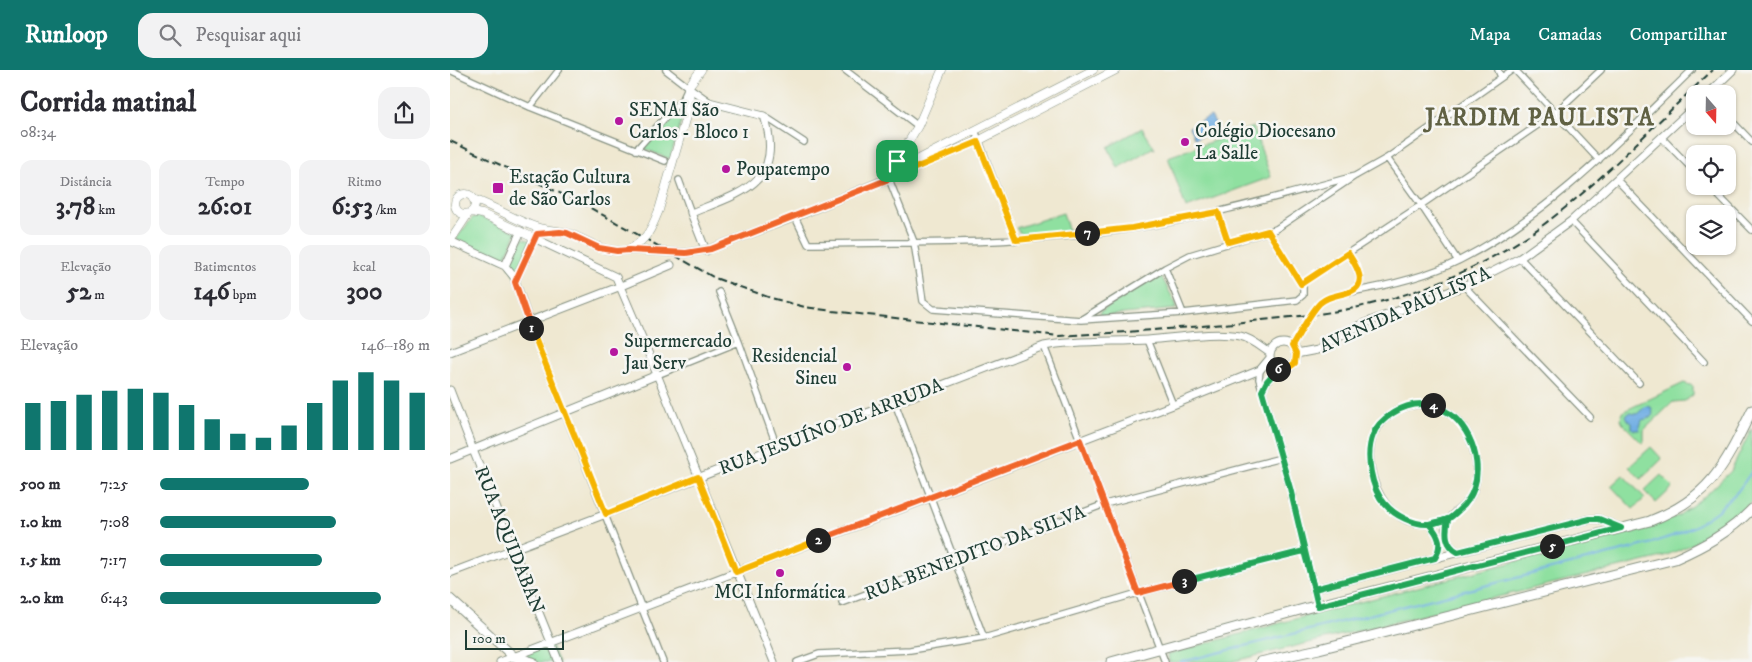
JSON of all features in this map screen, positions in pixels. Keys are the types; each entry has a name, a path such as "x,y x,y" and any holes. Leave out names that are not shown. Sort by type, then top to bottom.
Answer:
{"main road":[{"path":"450,193 459,197 468,195 473,199 539,228 563,232 599,248 617,251 629,250 642,241 650,232 687,113 690,100 688,87 701,70"},
{"path":"902,167 904,150 918,126 942,70"},
{"path":"889,179 902,167 1093,70"},
{"path":"902,167 978,142 1116,70"},
{"path":"459,197 456,203 457,209 462,213 482,214 534,238 540,232 563,232"},
{"path":"450,241 475,205 473,199"},
{"path":"1111,662 1161,651 1318,606 1650,521 1668,514 1681,507 1704,488 1717,474 1731,454 1752,410"},
{"path":"1260,662 1319,649 1675,559 1724,534 1740,522 1752,509"},
{"path":"450,600 514,657 533,662"}],"street":[{"path":"450,70 530,107 665,161"},
{"path":"530,107 558,70"},
{"path":"666,70 709,102 764,116 804,142"},
{"path":"844,70 918,126"},
{"path":"1498,70 1501,77"},
{"path":"1081,320 1164,268 1190,255 1276,229 1386,158 1513,70 1599,160"},
{"path":"1301,284 1554,114 1602,70"},
{"name":"AVENIDA PAULISTA","path":"1292,346 1318,305 1326,298 1391,285 1458,261 1534,214 1599,160 1692,70"},
{"path":"1717,85 1733,70"},
{"path":"636,150 683,98 688,87"},
{"name":"AVENIDA PAULISTA","path":"1296,354 1317,350 1360,325 1464,286 1520,258 1571,221 1686,115"},
{"path":"691,212 742,192 756,181 765,169 770,156 771,140 764,116"},
{"path":"1736,125 1752,142"},
{"path":"975,130 1016,240"},
{"path":"1662,138 1686,163"},
{"path":"1386,158 1421,205 1458,261"},
{"path":"629,250 686,253 709,250 889,179 902,167"},
{"path":"796,216 808,244 1016,240 1132,228 1218,212 1356,176"},
{"path":"889,179 914,242 923,301 933,309 1081,320 1183,313 1293,302 1304,294 1304,291 1268,231"},
{"path":"679,180 691,212 709,250"},
{"path":"1617,180 1752,321"},
{"path":"1718,195 1752,230"},
{"path":"1218,212 1228,242"},
{"path":"1571,221 1704,362"},
{"path":"505,266 522,231"},
{"path":"515,282 534,238 616,277 774,662"},
{"path":"450,241 505,266 514,277 529,322 663,662"},
{"path":"1348,253 1359,271 1360,278 1357,286 1350,292"},
{"path":"1520,258 1639,383"},
{"path":"450,352 671,265"},
{"path":"1164,268 1183,313"},
{"path":"1464,286 1590,417"},
{"path":"719,292 777,447"},
{"path":"1165,662 1044,346 1059,343 1146,340 1222,334 1242,336 1252,341 1270,356"},
{"path":"1146,340 1173,405"},
{"path":"450,459 739,342"},
{"path":"1279,343 1288,343 1296,354 1295,363 1287,369 1278,368 1271,362 1271,349 1279,343"},
{"name":"RUA JESUÍNO DE ARRUDA","path":"450,573 835,424 1044,346"},
{"path":"1270,356 1260,370 1259,379 1295,505 1318,606"},
{"path":"1262,391 1267,381 1278,368"},
{"path":"500,662 1260,370"},
{"name":"RUA AQUIDABAN","path":"450,390 549,642 559,662"},
{"path":"895,403 984,638"},
{"path":"1410,405 1432,405 1443,409 1460,423 1470,440 1477,468 1476,485 1467,503 1448,519 1429,524 1408,520 1398,515 1385,504 1378,493 1370,464 1369,451 1373,435 1388,416 1399,409 1410,405"},
{"name":"RUA BENEDITO DA SILVA","path":"842,603 1105,504 1281,458"},
{"path":"1448,519 1445,531 1446,538 1452,549 1458,552"},
{"path":"1314,589 1590,519 1599,519 1621,528"},
{"path":"1429,524 1440,540 1435,558"},
{"path":"797,662 819,654 910,650 984,638 1138,593 1304,551"}],"green space":[{"path":"679,108 682,109 683,115 670,159 647,150 645,144"},
{"path":"1253,127 1271,177 1186,208 1168,157"},
{"path":"1142,128 1155,149 1152,148 1118,168 1108,147"},
{"path":"1063,213 1069,232 1024,236 1016,228"},
{"path":"478,216 517,232 503,261 456,239 472,218"},
{"path":"523,238 531,241 515,277 509,266"},
{"path":"1160,274 1176,304 1176,309 1103,316 1100,314 1101,311"},
{"path":"1684,383 1693,386 1693,395 1685,401 1673,402 1644,430 1644,441 1642,443 1622,423 1620,419 1624,411"},
{"path":"1752,428 1752,501 1731,520 1708,536 1671,553 1658,558 1230,662 1169,662 1168,654 1629,532 1678,516 1706,495 1731,471"},
{"path":"1651,447 1662,459 1641,479 1629,467"},
{"path":"1623,475 1645,498 1633,509 1611,486"},
{"path":"1661,475 1673,487 1656,503 1644,491"},
{"path":"549,642 559,662 533,662 514,657"}],"water":[{"path":"1211,116 1217,127 1195,139 1189,127"},
{"path":"1646,406 1651,407 1653,414 1650,418 1642,420 1639,430 1634,430 1632,423 1626,418 1627,415 1629,413 1637,414"}],"waterway":[{"path":"1181,662 1649,544 1695,526 1717,511 1738,491 1752,471"}],"railway":[{"path":"450,141 587,206 715,278 771,298 805,307 832,311 1059,336 1201,326 1323,313 1355,308 1393,298 1437,283 1500,253 1539,228 1606,172 1713,70"}],"place":[{"name":"SENAI São Carlos - Bloco 1","path":"619,121"},
{"name":"Colégio Diocesano La Salle","path":"1185,142"},
{"name":"Poupatempo","path":"726,169"},
{"name":"Estação Cultura de São Carlos","path":"498,188"},
{"name":"Supermercado Jau Serv","path":"614,352"},
{"name":"Residencial Sineu","path":"847,367"},
{"name":"MCI Informática","path":"780,573"}],"district":[{"name":"JARDIM PAULISTA","path":"1540,118"}],"route":[{"path":"897,161 889,179 711,249 686,253 617,251 599,248 567,233 540,232 536,235 515,282 531,329 606,514 698,477 736,572 1080,440 1138,593 1304,551 1314,589 1435,558 1440,546 1440,540 1429,524 1448,519 1467,503 1473,494 1476,485 1476,462 1466,431 1452,415 1443,409 1421,404 1399,409 1379,425 1373,435 1369,451 1370,464 1378,493 1385,504 1398,515 1408,520 1429,524 1439,522 1448,519 1445,531 1446,538 1452,549 1458,552 1590,519 1599,519 1621,528 1318,606 1304,551 1295,505 1262,391 1267,381 1278,368 1287,369 1295,363 1296,354 1292,346 1318,305 1326,298 1350,292 1357,286 1360,278 1359,271 1348,253 1301,284 1268,231 1228,242 1218,212 1200,217 1132,228 1016,240 978,142 903,173 898,172 897,161"}]}
